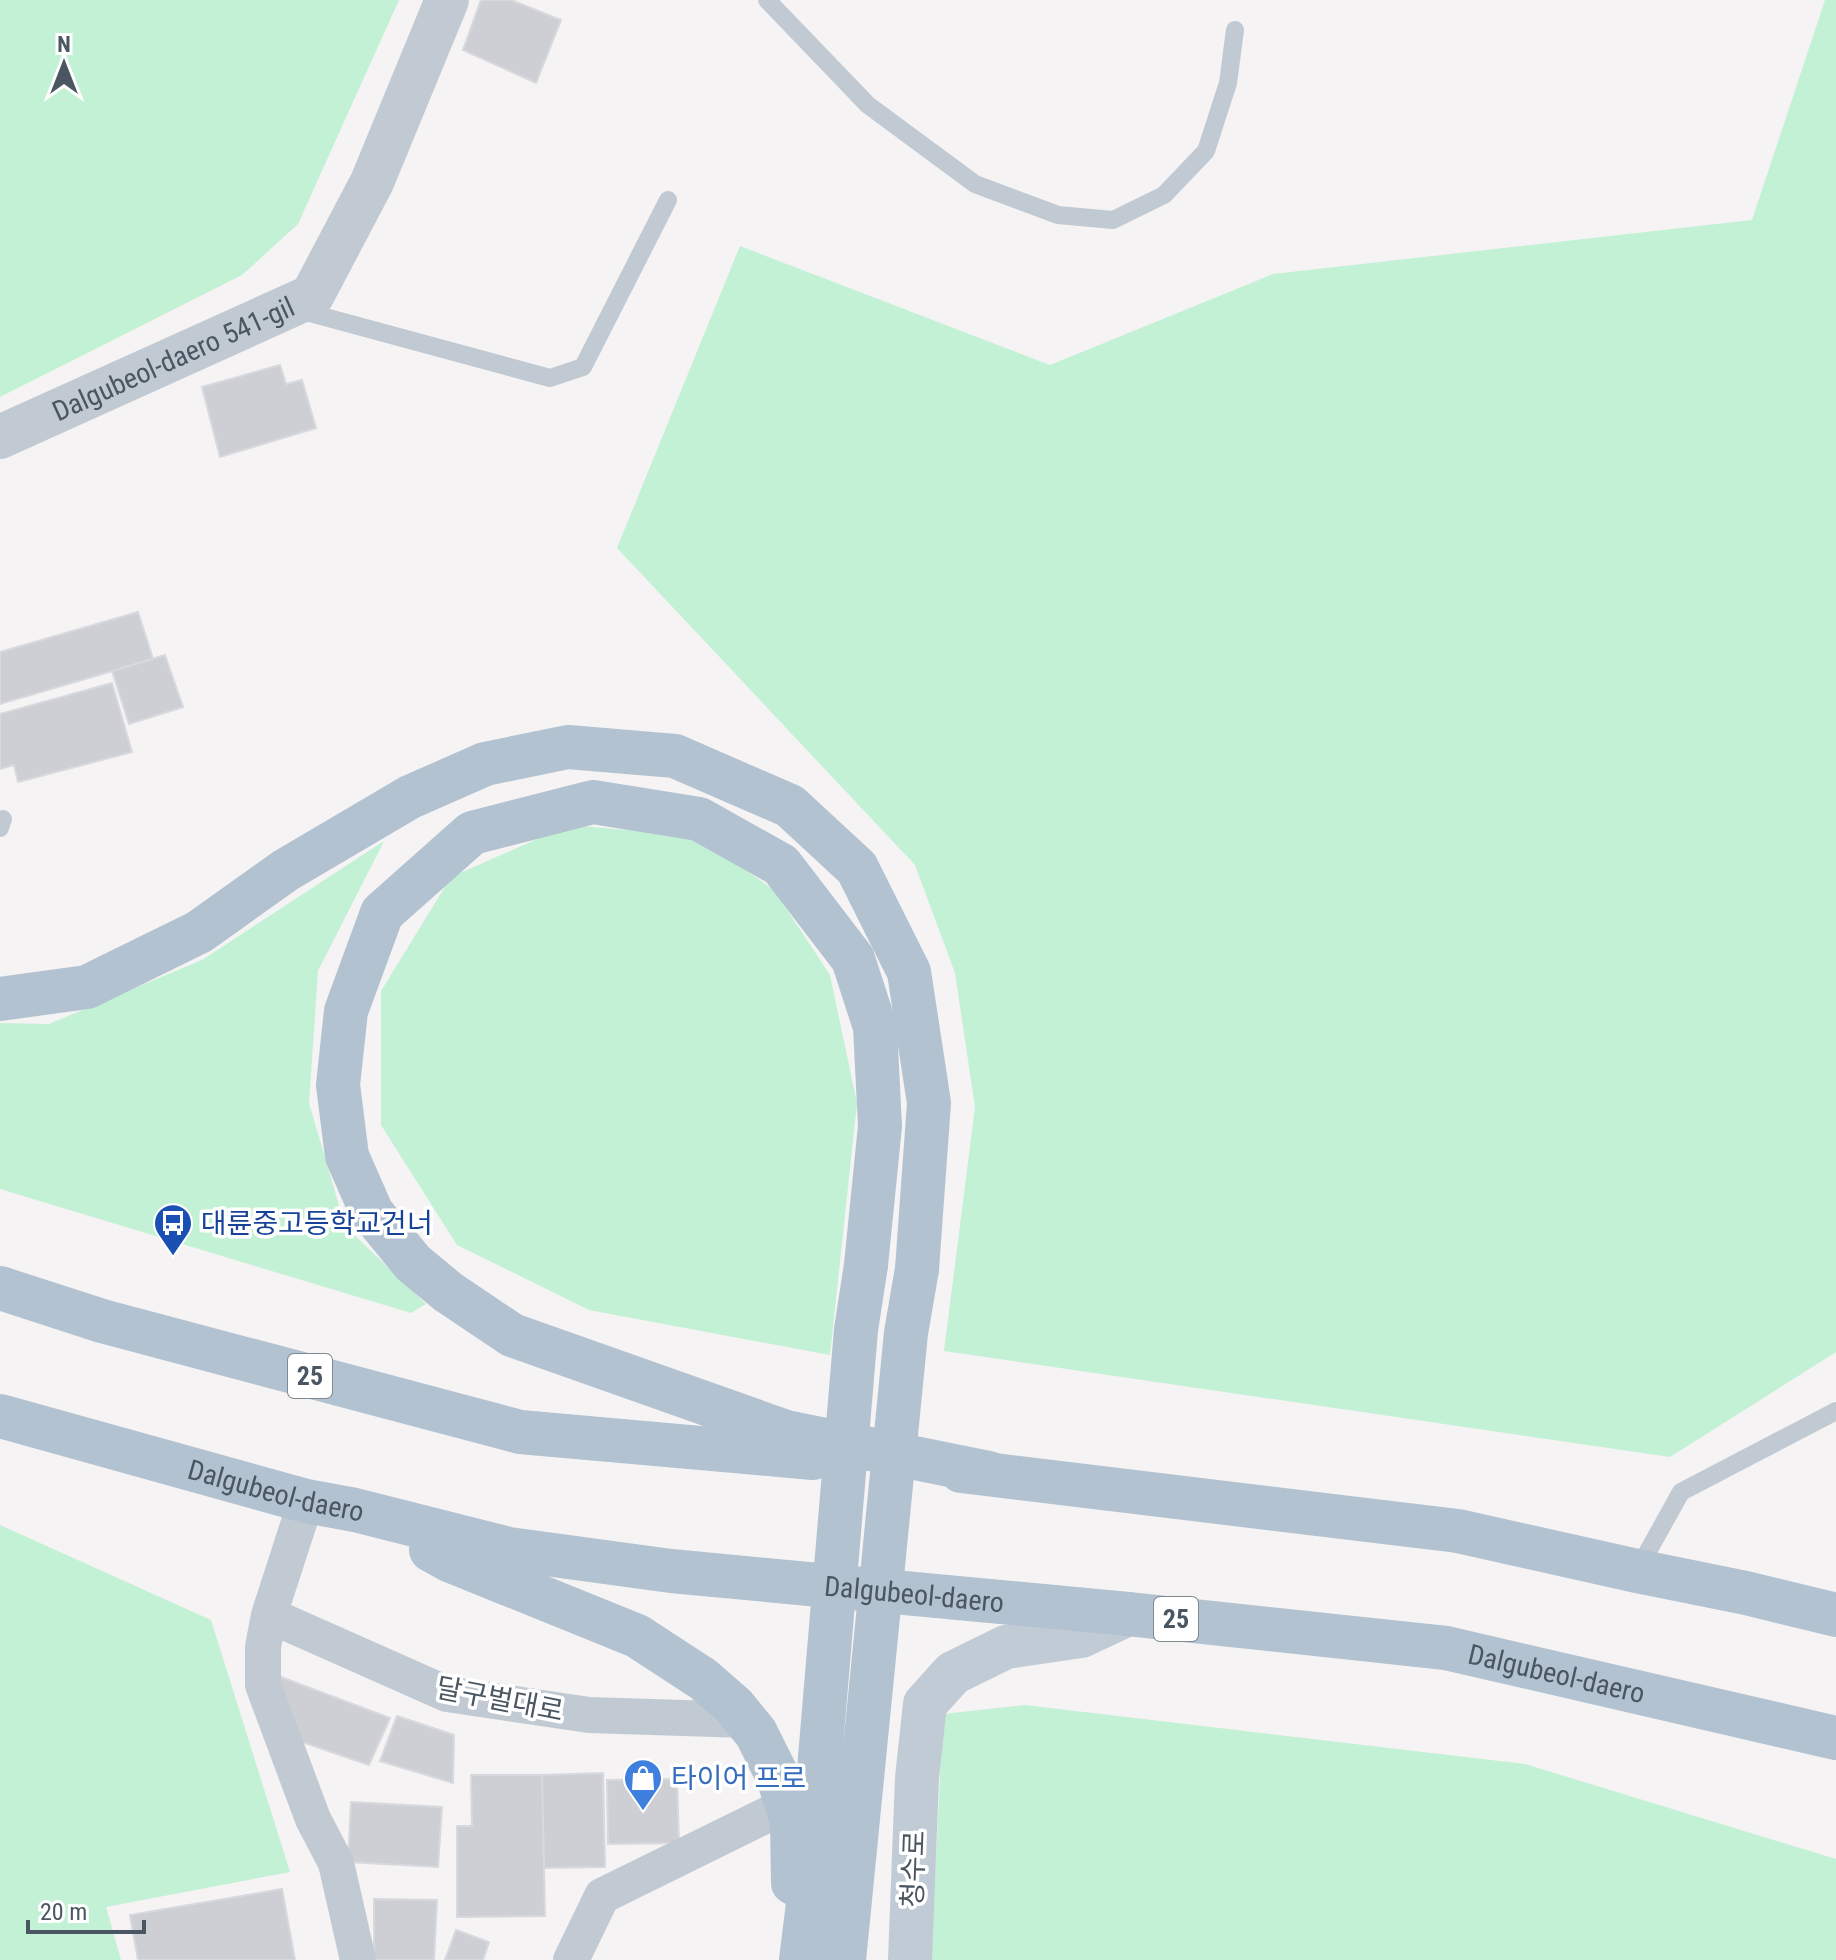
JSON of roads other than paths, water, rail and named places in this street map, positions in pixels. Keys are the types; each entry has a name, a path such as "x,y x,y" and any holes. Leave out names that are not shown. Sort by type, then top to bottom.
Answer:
{"main road":[{"path":"0,999 87,987 199,932 286,870 410,797 485,764 568,747 675,756 790,806 857,868 909,972 929,1103 917,1269 906,1333 844,1960"},
{"path":"801,1960 807,1912 856,1330 880,1126 875,1027 853,959 781,865 699,819 593,802 472,833 382,913 346,1011 338,1085 347,1156 372,1213 413,1263 448,1292 512,1335 786,1432 989,1473"},
{"name":"25","path":"0,1288 102,1321 520,1432 989,1473 1458,1531 1836,1615"},
{"name":"Dalgubeol-daero","path":"0,1416 306,1501 355,1510 509,1549 671,1571 1446,1648 1836,1738"},
{"path":"355,1510 449,1560 637,1636 703,1679 734,1706 756,1733 778,1777 792,1822 794,1909 788,1960"},
{"name":"청수로","path":"910,1960 917,1778 925,1704 953,1673 1006,1647 1081,1636 1128,1614"}],"street":[{"name":"Dalgubeol-daero 541-gil","path":"0,437 312,296 372,182 447,0"},
{"path":"306,1501 269,1615 263,1647 263,1685 313,1819 336,1863 358,1960"},
{"name":"달구벌대로","path":"269,1615 447,1694 589,1715 746,1720"},
{"path":"571,1960 602,1896 787,1805"}],"lane":[{"path":"767,0 868,105 975,184 1058,215 1113,220 1164,195 1206,151 1228,83 1235,30"},
{"path":"288,307 550,378 583,367 668,200"},
{"path":"1637,1571 1681,1492 1836,1411"}],"place":[{"name":"대륜중고등학교건너","path":"173,1257"},
{"name":"타이어 프로","path":"643,1812"}]}
